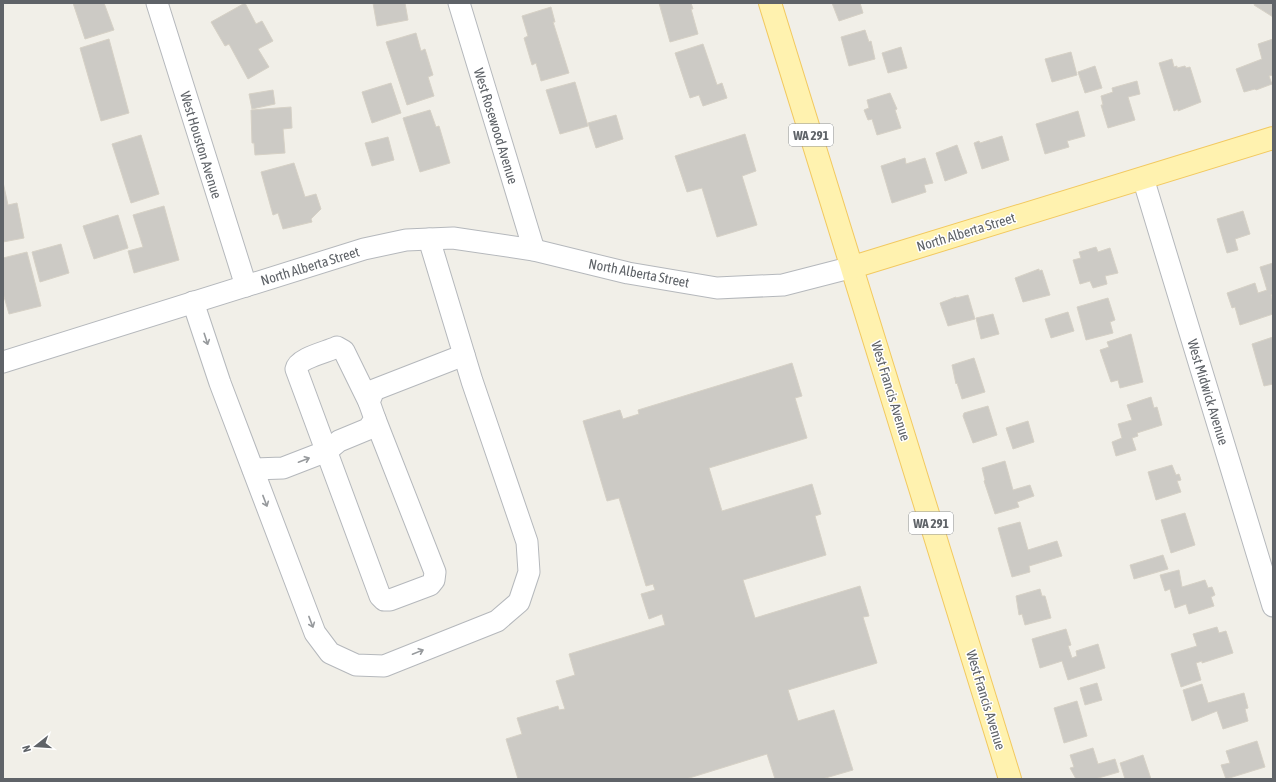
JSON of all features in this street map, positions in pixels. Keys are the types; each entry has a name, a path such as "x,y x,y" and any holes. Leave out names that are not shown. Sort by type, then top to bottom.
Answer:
{"main road":[{"name":"West Francis Avenue","path":"770,3 1010,779"},
{"name":"North Alberta Street","path":"852,266 1273,138"}],"street":[{"name":"West Houston Avenue","path":"157,3 246,286"},
{"name":"West Rosewood Avenue","path":"458,3 534,250"},
{"name":"West Midwick Avenue","path":"1143,178 1273,606"},
{"name":"North Alberta Street","path":"3,362 364,249 406,240 453,238 534,250 628,273 717,288 782,285 852,266"},
{"path":"193,302 220,383 315,634 330,653 356,665 384,666 497,621 519,602 529,572 527,542 464,355 429,239"},
{"path":"337,347 344,351 372,410 435,572 434,580 430,585 390,600 384,600 380,596 327,451 296,369 298,364 337,347"},
{"path":"253,469 283,468 327,451 339,440 368,429 374,390 464,355"}],"building":[{"path":"73,3 104,3 114,30 85,39"},
{"path":"245,3 256,24 262,21 273,41 258,49 269,67 248,79 229,44 225,46 211,22"},
{"path":"373,3 405,3 408,20 377,26"},
{"path":"659,3 691,3 693,9 691,9 698,34 670,42"},
{"path":"832,3 860,3 863,13 839,21"},
{"path":"1255,3 1273,3 1273,17 1254,5"},
{"path":"551,7 555,22 553,22 569,73 541,81 536,63 532,65 524,38 528,36 522,16"},
{"path":"865,30 869,42 871,41 875,59 849,66 841,37"},
{"path":"416,33 421,51 425,49 433,75 428,77 434,96 407,105 386,42"},
{"path":"109,39 129,113 101,121 80,48"},
{"path":"1273,39 1273,75 1269,76 1272,84 1256,90 1244,92 1236,69 1262,59 1258,44"},
{"path":"703,44 717,85 722,83 727,98 703,106 699,95 690,98 675,53"},
{"path":"901,47 907,68 888,73 882,53"},
{"path":"1071,52 1077,75 1052,82 1045,59"},
{"path":"1172,59 1174,67 1190,67 1201,102 1178,111 1178,109 1174,111 1159,63"},
{"path":"1095,66 1102,88 1085,93 1078,72"},
{"path":"1137,81 1140,94 1128,97 1135,120 1108,128 1101,105 1103,105 1101,96 1113,92 1112,88"},
{"path":"575,82 588,126 560,134 546,90"},
{"path":"391,83 401,113 372,123 362,92"},
{"path":"273,90 275,104 252,109 249,94"},
{"path":"890,93 897,109 895,110 901,128 877,135 872,119 868,120 864,110 869,108 867,100"},
{"path":"291,107 292,128 283,129 285,153 255,155 254,143 252,143 251,110"},
{"path":"430,110 436,127 439,126 450,163 420,172 403,118"},
{"path":"1078,111 1085,136 1067,141 1069,147 1045,154 1036,124"},
{"path":"616,115 623,139 596,148 588,123"},
{"path":"745,134 756,171 742,176 757,225 717,237 702,188 687,192 675,156"},
{"path":"141,135 159,194 131,203 112,144"},
{"path":"1002,136 1009,160 982,169 974,143 979,141 980,143"},
{"path":"388,137 394,160 372,166 365,143"},
{"path":"957,145 967,173 945,181 936,153"},
{"path":"905,158 906,164 925,158 933,183 924,185 926,192 892,203 881,166"},
{"path":"294,163 305,197 316,194 321,209 311,219 312,222 283,229 278,213 273,215 261,172"},
{"path":"3,182 8,205 17,203 24,238 3,242"},
{"path":"164,206 179,260 134,273 128,251 143,247 133,215"},
{"path":"1243,211 1250,234 1235,239 1238,250 1227,253 1217,219"},
{"path":"118,215 128,248 94,259 83,226"},
{"path":"61,244 69,273 40,282 32,252"},
{"path":"1096,247 1098,252 1110,248 1118,273 1105,276 1107,284 1093,288 1090,281 1080,284 1073,260 1081,258 1079,252"},
{"path":"27,252 41,306 9,314 3,293 3,258"},
{"path":"1273,263 1273,294 1271,295 1273,302 1273,314 1240,325 1235,307 1232,308 1227,293 1255,283 1258,293 1267,290 1260,267"},
{"path":"1039,269 1039,271 1042,270 1050,295 1023,302 1015,278"},
{"path":"968,295 975,319 948,326 940,303 956,297"},
{"path":"1108,298 1115,320 1110,322 1113,333 1086,340 1077,307"},
{"path":"1068,312 1074,331 1051,338 1045,319"},
{"path":"993,314 999,334 981,339 976,318"},
{"path":"1131,334 1143,382 1120,388 1118,380 1111,382 1100,350 1109,347 1107,342"},
{"path":"1273,337 1273,384 1264,386 1252,344"},
{"path":"974,358 985,392 962,399 957,383 956,384 952,365"},
{"path":"792,363 802,396 795,398 807,438 709,468 722,511 812,484 821,514 815,516 826,555 743,580 755,618 860,586 869,616 863,617 877,663 788,690 798,721 834,710 853,770 822,779 775,779 767,754 686,779 518,779 506,739 522,734 517,718 558,706 559,710 565,709 556,681 575,675 569,654 665,625 662,614 649,619 641,594 655,590 653,584 646,586 619,498 607,501 583,421 620,410 623,419 639,414 638,410"},
{"path":"1151,397 1154,408 1157,407 1162,425 1137,433 1138,436 1132,438 1136,450 1116,456 1112,442 1122,438 1118,424 1132,420 1127,405"},
{"path":"988,406 997,435 973,443 963,416 964,413"},
{"path":"1028,421 1034,442 1013,449 1006,428"},
{"path":"1005,461 1013,490 1030,485 1034,496 1017,502 1019,507 995,514 984,481 982,468"},
{"path":"1172,465 1176,475 1179,474 1181,480 1177,481 1181,492 1156,500 1148,472"},
{"path":"1185,513 1195,545 1171,553 1161,520"},
{"path":"1020,522 1028,550 1057,541 1062,556 1029,566 1030,572 1012,577 998,528"},
{"path":"1163,555 1168,569 1134,579 1130,565"},
{"path":"1179,570 1182,587 1205,580 1208,588 1212,587 1215,595 1211,597 1214,606 1189,614 1186,604 1175,608 1170,589 1165,591 1160,575"},
{"path":"1040,589 1042,596 1045,596 1051,618 1025,625 1022,614 1019,615 1016,596"},
{"path":"1217,627 1219,633 1226,631 1233,653 1202,663 1202,661 1196,663 1201,680 1181,687 1171,654 1197,646 1193,634"},
{"path":"1066,629 1071,645 1068,646 1072,658 1077,656 1076,651 1098,644 1105,668 1068,680 1062,661 1040,668 1032,639"},
{"path":"1097,683 1102,700 1085,705 1080,688"},
{"path":"1202,684 1208,703 1244,693 1248,708 1245,709 1248,721 1223,729 1217,711 1192,721 1183,690"},
{"path":"1077,701 1087,736 1064,743 1054,708"},
{"path":"1257,741 1265,767 1226,779 1221,765 1230,763 1226,751"},
{"path":"1093,748 1098,764 1115,759 1119,772 1095,779 1076,779 1070,768 1074,767 1070,755"},
{"path":"1143,755 1151,779 1125,779 1120,763"}]}
